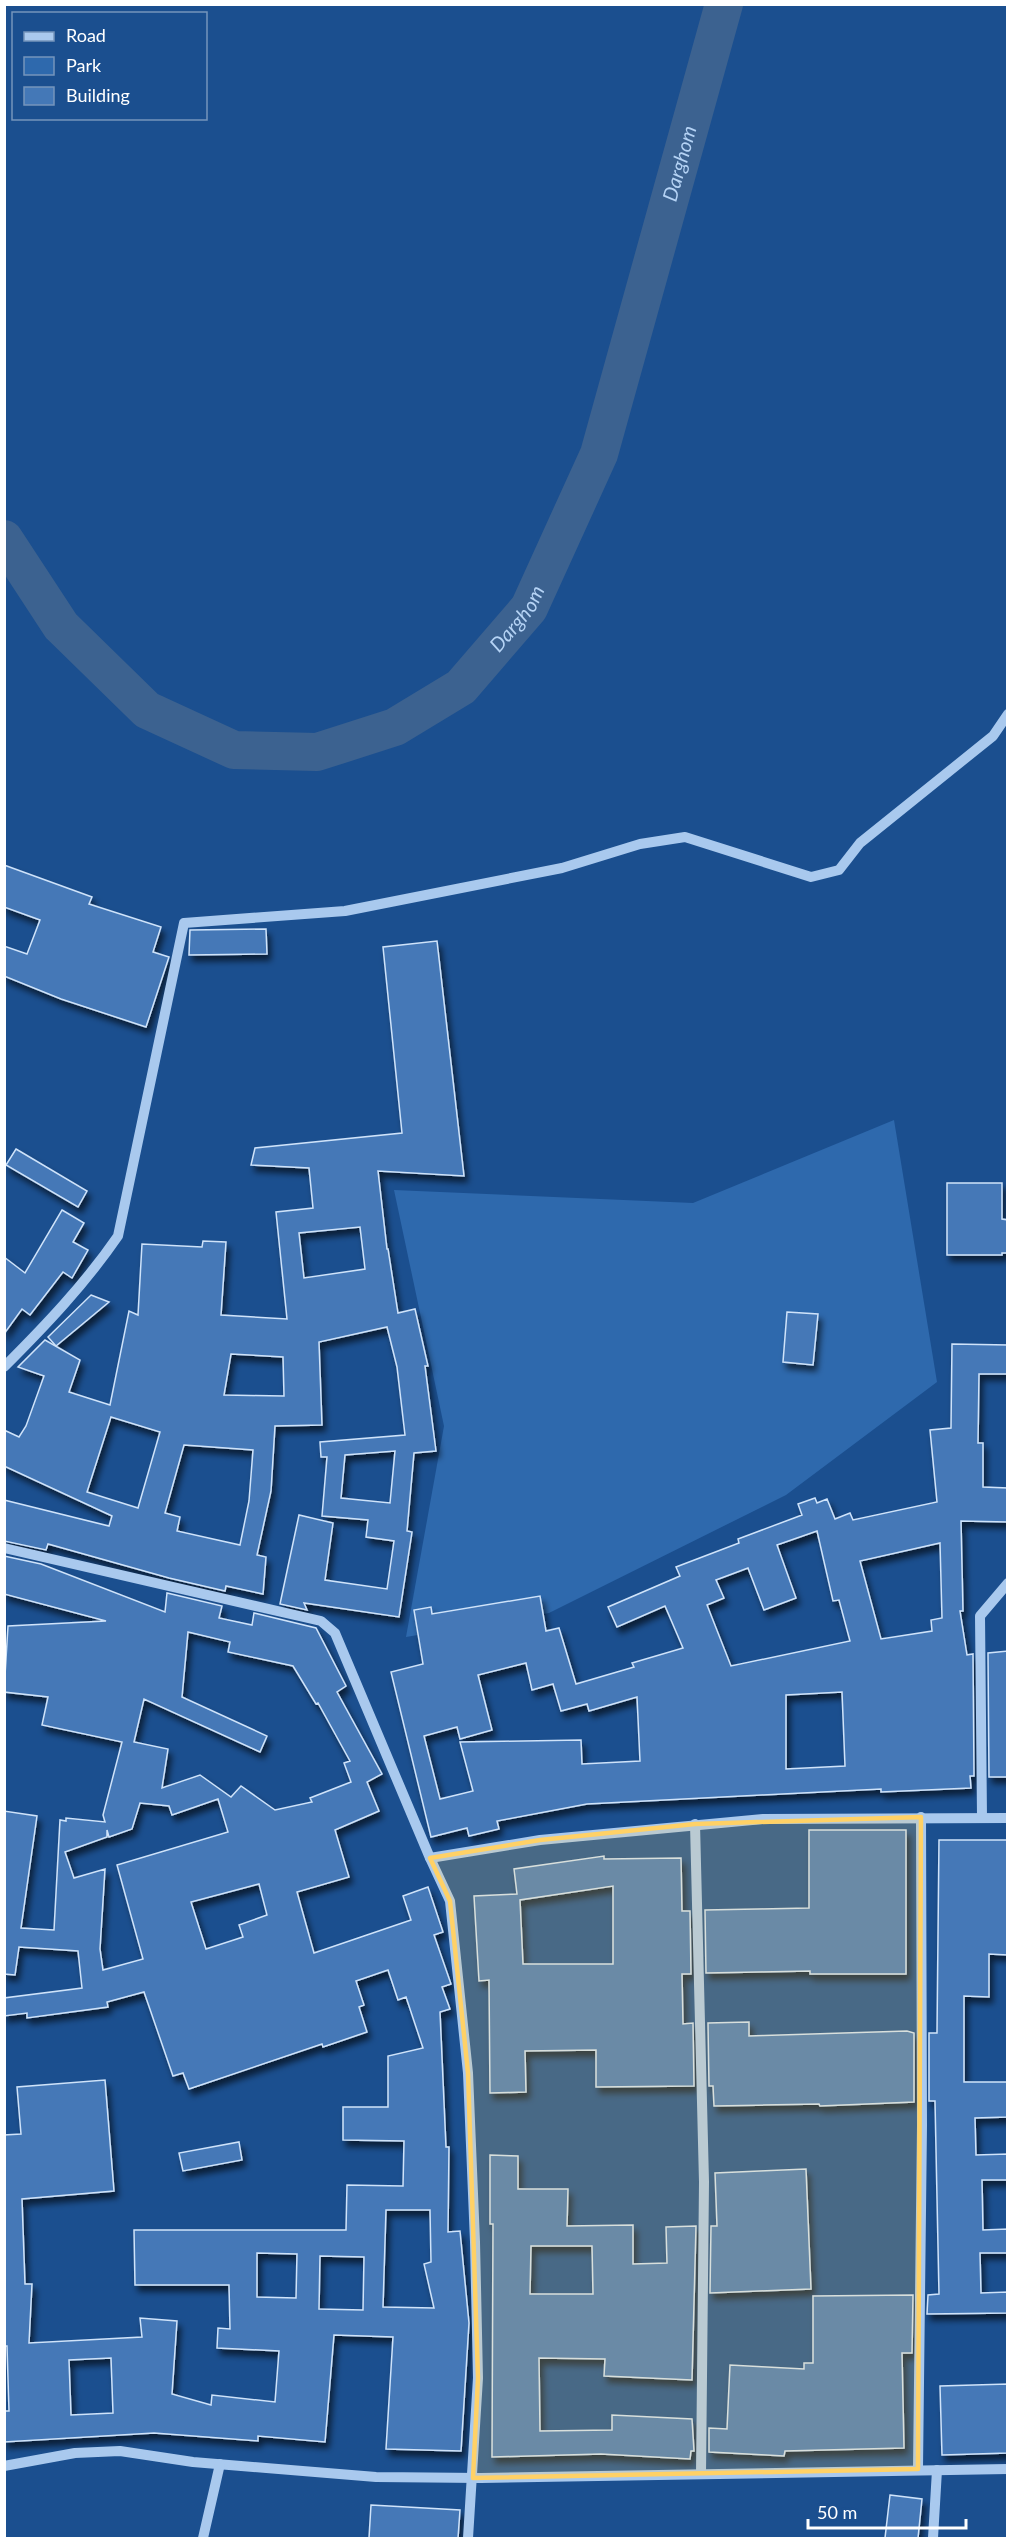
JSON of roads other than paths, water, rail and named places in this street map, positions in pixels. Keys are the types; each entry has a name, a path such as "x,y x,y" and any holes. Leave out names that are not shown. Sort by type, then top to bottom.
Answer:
{"street":[{"path":"4,1368 46,1325 101,1261 118,1236 184,923 345,911 562,868 640,844 685,837 811,877 839,870 860,843 993,736 1008,714"},
{"path":"4,1548 321,1621 335,1633 450,1900 468,2073 478,2378 468,2538"},
{"path":"982,1817 980,1616 1008,1583"},
{"path":"918,2469 922,2125 921,1817"},
{"path":"430,1858 540,1840 763,1819 1008,1818"},
{"path":"695,1824 704,2182 701,2474"},
{"path":"4,2466 75,2453 120,2451 220,2464 376,2477 473,2478 1008,2469"},
{"path":"204,2538 220,2464"},
{"path":"933,2538 937,2470"}],"waterway":[{"name":"Darghоm","path":"4,539 61,626 147,710 234,750 317,752 395,727 461,687 529,608 599,454 724,4"}]}
